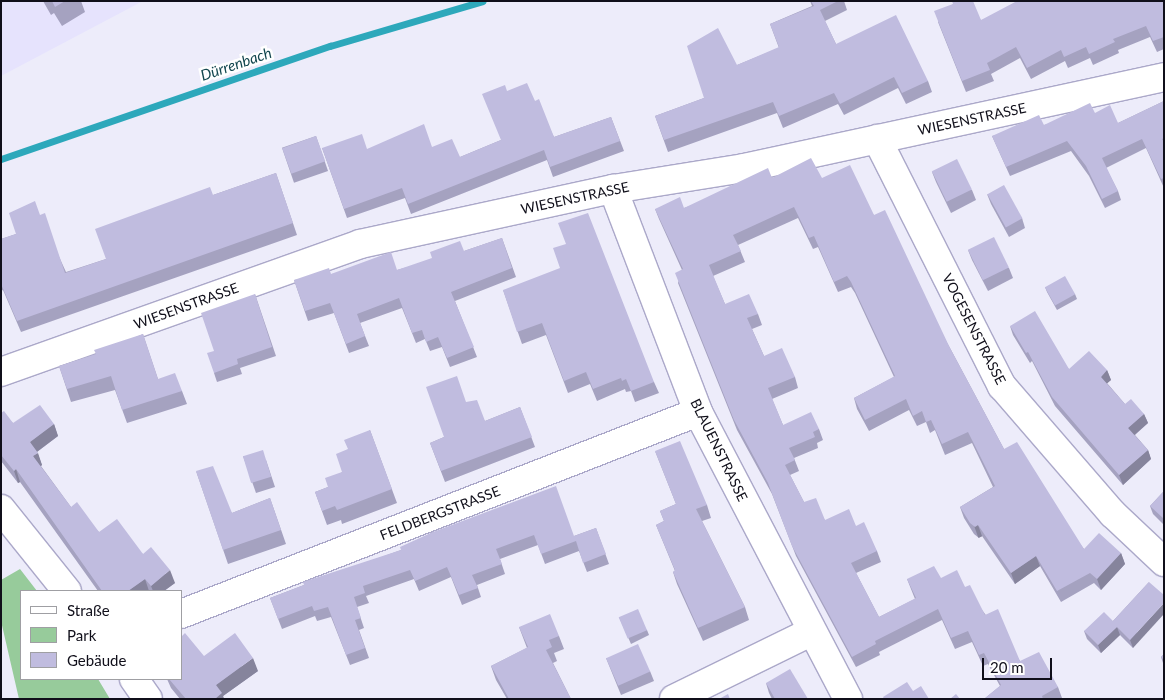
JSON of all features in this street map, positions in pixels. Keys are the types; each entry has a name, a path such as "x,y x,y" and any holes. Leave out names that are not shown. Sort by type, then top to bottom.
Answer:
{"street":[{"name":"WIESENSTRASSE","path":"1,372 360,244 613,189 744,168 1164,77"},
{"name":"VOGESENSTRASSE","path":"877,139 1002,386 1113,514 1164,562"},
{"name":"BLAUENSTRASSE","path":"613,189 698,412 811,632 848,699"},
{"name":"FELDBERGSTRASSE","path":"182,614 698,412"},
{"path":"1,509 66,590"},
{"path":"674,699 811,632"},
{"path":"135,680 148,699"}],"shaded area":[{"path":"1,1 143,1 1,76"}],"green space":[{"path":"20,569 36,590 20,590 20,680 99,680 110,699 19,699 1,621 1,580"}],"building":[{"path":"52,1 65,1 55,7"},
{"path":"811,1 838,1 820,10 836,44 896,15 928,81 902,93 894,77 840,104 834,93 779,116 773,102 664,140 655,116 704,98 687,46 718,28 737,65 779,47 770,24 814,6"},
{"path":"952,1 973,1 981,20 1017,1 1164,1 1164,37 1153,41 1146,26 1113,39 1115,42 1089,54 1086,47 1064,57 1061,50 1027,68 1016,47 987,63 990,70 962,81 934,11 953,4"},
{"path":"527,83 535,101 539,99 554,137 611,117 620,141 550,167 544,150 408,204 402,188 344,209 322,148 362,134 367,149 424,124 432,147 452,139 460,157 501,140 482,94 505,85 507,91"},
{"path":"1164,101 1164,138 1162,139 1164,142 1164,178 1161,179 1142,139 1102,158 1118,191 1102,199 1086,166 1067,141 1006,167 992,136 1039,115 1044,125 1090,103 1095,113 1110,105 1118,123"},
{"path":"316,136 325,161 291,174 282,148"},
{"path":"811,158 822,178 850,165 874,215 885,210 950,348 1004,449 1017,442 1084,549 1099,533 1121,553 1097,579 1090,573 1057,591 1036,556 1011,573 978,525 975,527 970,523 960,507 995,486 968,432 942,444 931,420 926,422 922,411 913,416 906,399 865,420 854,398 895,376 851,282 847,276 834,282 814,236 809,238 794,207 733,235 741,251 709,265 725,304 749,294 758,314 747,318 764,356 782,348 795,377 768,388 783,425 811,412 819,429 813,432 815,437 789,448 795,460 785,465 804,502 816,498 825,520 849,509 856,526 864,522 877,551 851,563 879,617 916,598 907,579 934,566 941,578 957,570 965,587 970,585 985,615 998,609 1020,661 1039,652 1058,687 1042,696 1043,699 984,699 1001,685 984,653 979,655 968,631 951,638 938,609 875,641 876,644 852,657 792,546 768,483 734,420 675,273 683,269 655,209 680,197 684,208 768,168 772,178"},
{"path":"957,159 972,190 947,202 932,171"},
{"path":"276,173 293,223 17,321 1,284 1,239 16,234 9,213 35,201 40,215 45,213 65,273 106,259 95,229 210,187 213,195"},
{"path":"1004,185 1022,218 1006,227 987,194"},
{"path":"588,213 654,382 631,391 626,379 622,381 621,378 593,389 586,372 564,381 542,323 517,332 503,290 560,268 553,248 566,244 558,223"},
{"path":"994,237 1009,268 983,280 968,250"},
{"path":"502,238 512,268 451,292 474,347 447,358 438,337 426,342 422,330 412,333 399,298 357,314 365,336 346,344 330,303 305,311 294,280 329,268 331,274 391,252 397,270 432,258 430,252 460,241 464,251"},
{"path":"1065,276 1075,294 1055,306 1045,287"},
{"path":"255,294 272,347 237,359 238,364 214,373 207,353 214,351 201,313"},
{"path":"1035,311 1069,369 1089,351 1107,370 1101,377 1125,404 1131,399 1144,414 1128,428 1148,450 1119,475 1052,397 1028,352 1026,353 1010,326"},
{"path":"143,334 158,379 175,373 182,391 122,410 111,376 67,389 59,366 96,354 94,350"},
{"path":"457,376 466,402 477,400 485,421 520,407 532,437 441,471 430,443 444,437 426,387"},
{"path":"40,405 54,424 30,442 38,453 33,456 71,507 77,502 99,532 117,519 143,554 151,547 170,570 151,586 145,579 129,590 101,590 16,469 14,471 1,455 1,413 4,411 13,423"},
{"path":"370,430 392,489 337,510 335,506 322,511 315,492 328,487 325,478 342,472 336,454 348,449 344,440"},
{"path":"680,441 707,505 696,509 745,607 698,628 673,572 675,570 656,525 664,521 660,511 676,504 655,451"},
{"path":"263,450 271,477 251,483 243,456"},
{"path":"213,466 232,513 270,498 281,530 223,550 196,471"},
{"path":"556,486 574,536 596,528 606,554 583,563 576,541 541,554 534,535 496,549 502,564 472,575 478,588 459,595 447,567 415,581 410,570 363,586 365,593 354,597 361,618 355,620 365,648 346,655 328,607 314,611 312,606 278,619 270,598 304,585 303,582 401,550 400,547 433,532"},
{"path":"1164,491 1164,519 1150,506"},
{"path":"1149,582 1164,595 1164,603 1130,640 1117,627 1098,645 1084,631 1104,612 1113,621"},
{"path":"638,609 647,630 628,638 619,617"},
{"path":"550,614 559,636 549,640 552,647 546,650 571,699 509,699 491,666 528,647 519,627"},
{"path":"185,633 204,656 235,633 253,658 216,685 222,693 215,699 186,699 170,680 182,680 182,636"},
{"path":"638,644 650,671 618,686 606,658"},
{"path":"790,669 808,699 775,699 766,683"},
{"path":"907,682 913,691 921,686 929,699 884,699 883,697"},
{"path":"728,694 730,699 719,699"},
{"path":"956,694 960,699 950,699"}],"waterway":[{"name":"Dürrenbach","path":"1,159 330,46 483,1"}]}
